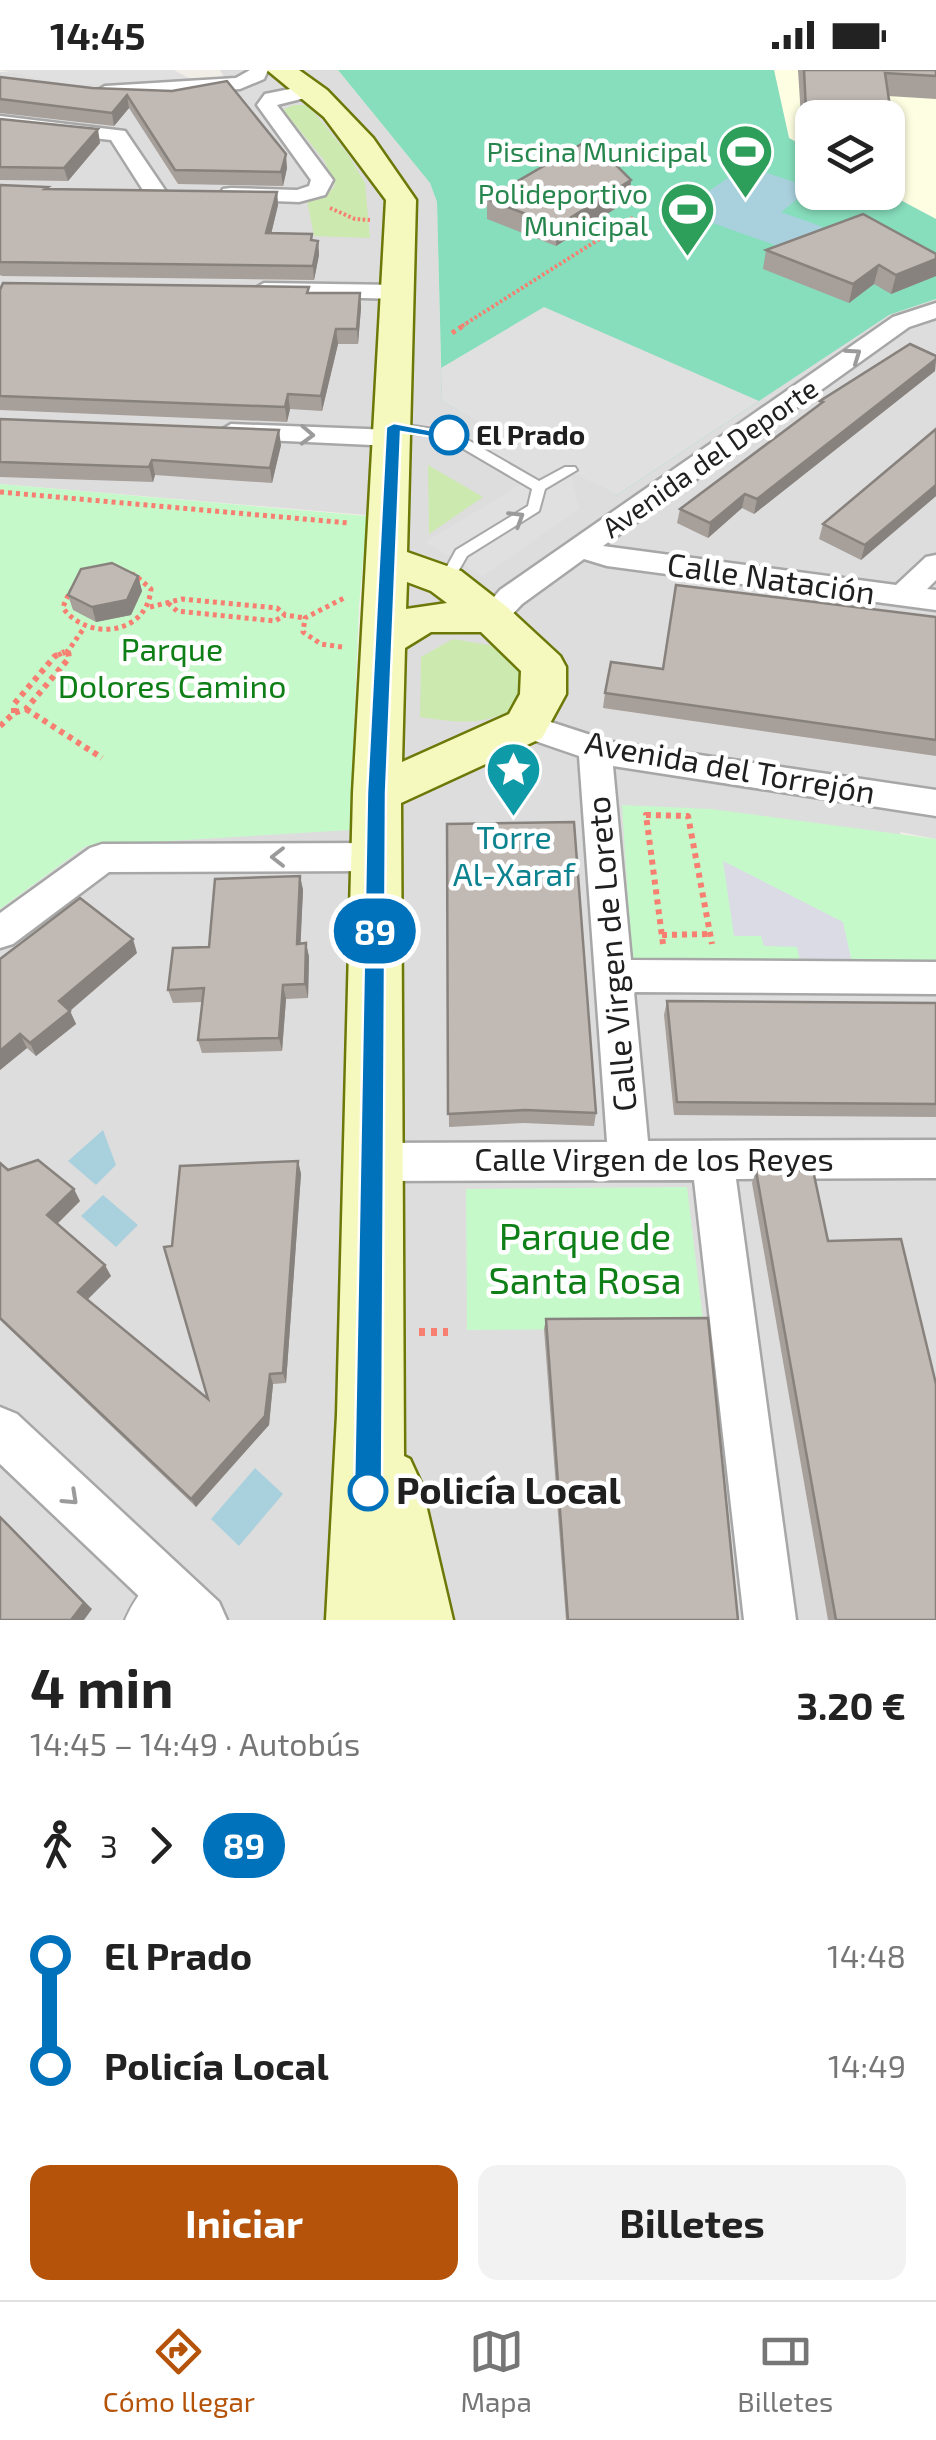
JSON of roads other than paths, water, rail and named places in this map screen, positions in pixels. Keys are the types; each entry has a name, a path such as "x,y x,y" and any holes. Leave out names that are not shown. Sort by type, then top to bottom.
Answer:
{"main road":[{"path":"280,70 316,88 361,139 401,200 389,560 365,644 380,722 376,793 371,1415 362,1620"},
{"path":"376,793 508,733 543,694 544,667 492,617 446,581 389,560"},
{"path":"365,644 424,618 492,617"},
{"path":"380,722 434,735 508,733"},
{"path":"371,1415 416,1620"}],"street":[{"path":"80,91 240,83 259,70"},
{"path":"209,194 317,190 322,180 268,105 272,98 316,88"},
{"path":"0,122 118,135 155,193"},
{"path":"239,290 398,292"},
{"name":"Avenida del Deporte","path":"492,617 512,597 901,322 936,310"},
{"path":"214,431 393,433"},
{"name":"Calle Natación","path":"582,549 607,556 936,600"},
{"name":"Calle Natación","path":"902,596 936,564"},
{"name":"Avenida del Torrejón","path":"508,733 742,776 936,803"},
{"name":"Calle Virgen de Loreto","path":"595,748 629,1160"},
{"path":"0,933 102,858 376,857"},
{"path":"614,976 936,978"},
{"path":"713,1160 770,1620"},
{"name":"Calle Virgen de los Reyes","path":"372,1162 713,1160 934,1167"},
{"path":"0,1431 172,1610"}],"lane":[{"path":"393,433 449,435 539,487"},
{"path":"446,581 462,553 534,508 539,487 570,470"}],"water":[{"name":"Piscina Municipal","path":"746,166 795,182 795,201 781,212 823,227 789,250 679,211"},
{"path":"103,1130 116,1165 96,1185 68,1161"},
{"path":"103,1195 138,1225 116,1247 81,1216"},
{"path":"255,1468 283,1494 239,1546 211,1519"}],"place":[{"name":"Piscina Municipal","path":"746,201"},
{"name":"Polideportivo Municipal","path":"687,259"},
{"name":"El Prado","path":"449,435"},
{"name":"Torre Al-Xaraf","path":"514,818"},
{"name":"Policía Local","path":"368,1491"}],"park label":[{"name":"Parque Dolores Camino","path":"172,668"},
{"name":"Parque de Santa Rosa","path":"585,1259"}]}
